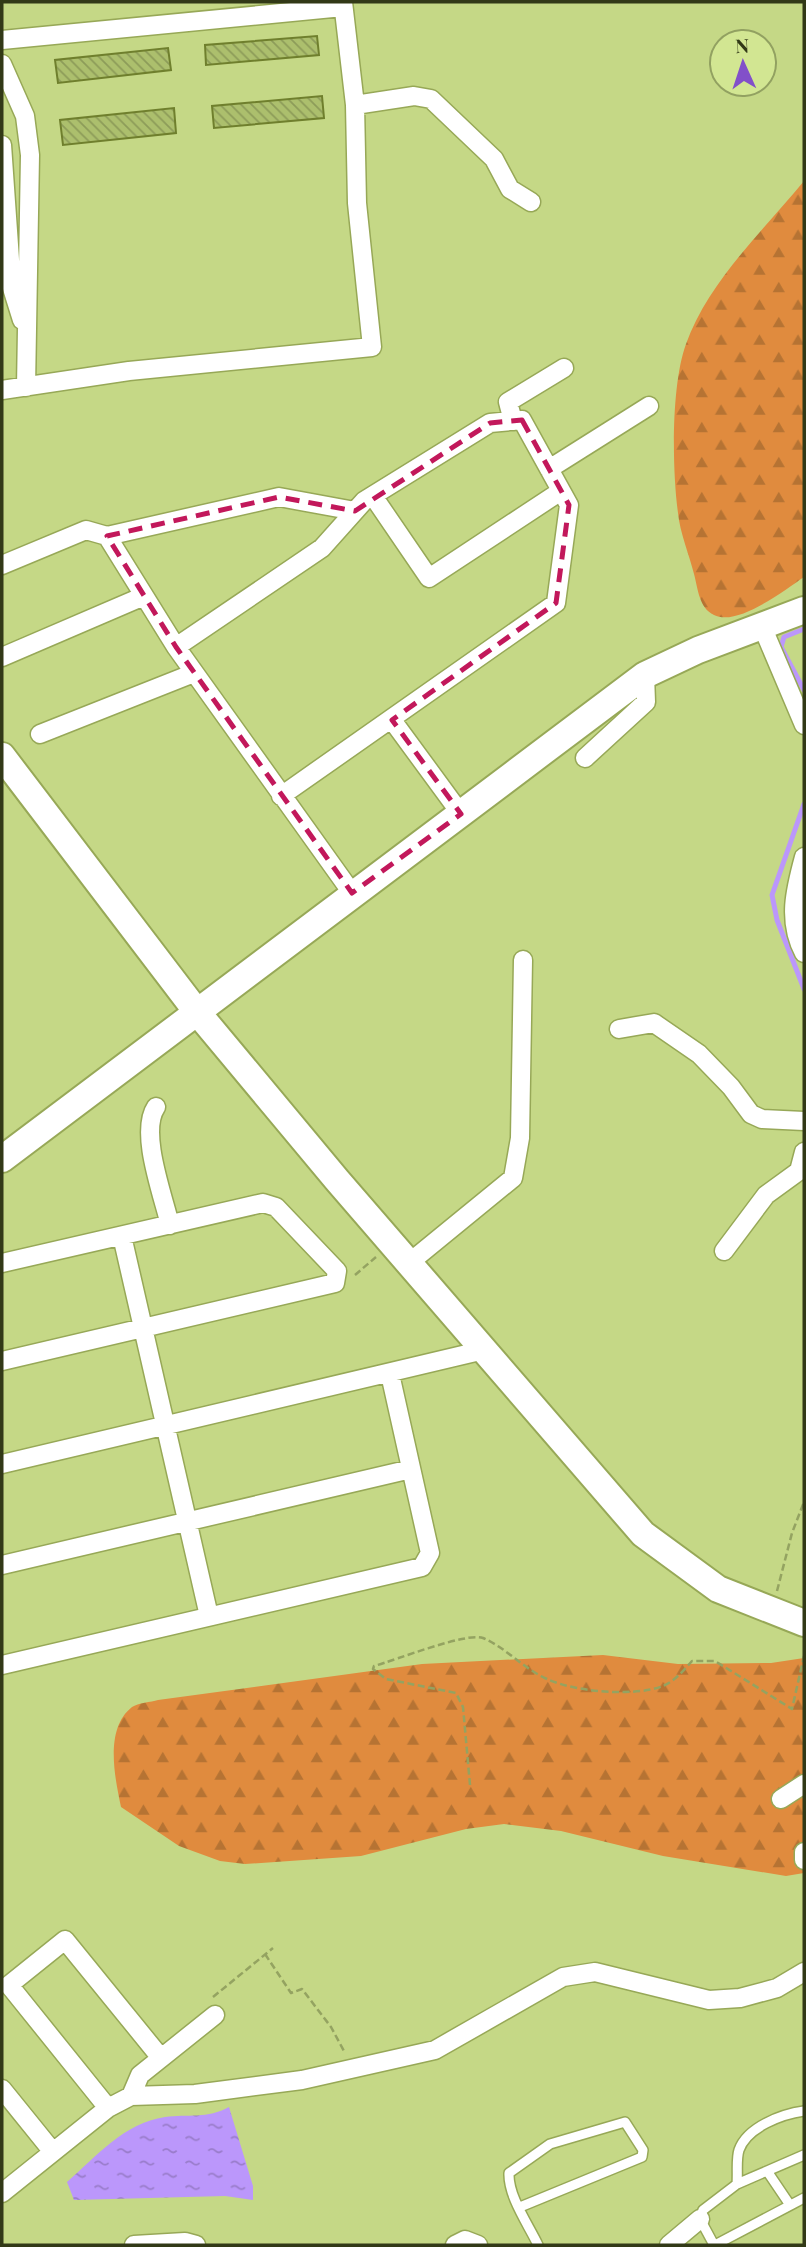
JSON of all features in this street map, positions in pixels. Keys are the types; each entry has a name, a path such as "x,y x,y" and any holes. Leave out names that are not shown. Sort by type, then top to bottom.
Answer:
{"street":[{"path":"2,40 223,10 343,4 355,105 357,203 372,347 129,371 2,390"},
{"path":"2,64 8,92 26,116 30,155 26,387"},
{"path":"355,105 414,96 431,99 494,159 510,189 531,202"},
{"path":"2,145 12,288 27,337"},
{"path":"513,421 508,402 564,368"},
{"path":"549,469 649,406"},
{"path":"176,647 322,548 355,511 373,496 490,423 522,420 569,505 556,603 281,796"},
{"path":"373,496 429,578 561,491"},
{"path":"2,565 86,530 107,536 279,497 355,511"},
{"path":"107,536 176,647 352,893"},
{"path":"2,657 144,596"},
{"path":"2,1159 645,675 804,610"},
{"path":"762,626 804,725"},
{"path":"40,734 194,673"},
{"path":"585,758 646,702 645,675"},
{"path":"392,720 461,814"},
{"path":"2,756 197,1012 643,1534 718,1589 804,1623"},
{"path":"804,857 796,886 793,921 804,953"},
{"path":"409,1263 513,1178 520,1138 523,960"},
{"path":"619,1029 654,1023 698,1054 731,1087 751,1114 762,1119 804,1121"},
{"path":"156,1107 149,1116 149,1135 170,1224"},
{"path":"724,1251 766,1195 799,1171 804,1153"},
{"path":"2,1263 263,1203 276,1208 337,1271 335,1283 2,1361"},
{"path":"121,1236 209,1615"},
{"path":"2,1464 484,1350"},
{"path":"2,1665 422,1567 430,1553 390,1374"},
{"path":"2,1565 411,1469"},
{"path":"781,1799 804,1784"},
{"path":"804,1852 804,1860"},
{"path":"108,2108 9,1985 65,1940 161,2058"},
{"path":"2,2193 108,2108 131,2096 195,2094 302,2080 435,2050 564,1977 595,1972 709,2000 740,1998 777,1988 804,1972"},
{"path":"131,2096 139,2075 215,2015"},
{"path":"2,2089 53,2152"},
{"path":"670,2245 700,2220"},
{"path":"455,2245 464,2241 478,2245"},
{"path":"134,2245 185,2242 196,2245"}],"lane":[{"path":"737,2184 738,2151 748,2133 790,2113 804,2111"},
{"path":"520,2207 642,2157 643,2150 625,2122 550,2144 509,2172 509,2183 520,2207 538,2245"},
{"path":"804,2155 737,2184 703,2210 700,2220 714,2245 804,2198"},
{"path":"767,2171 790,2205"}],"path":[{"path":"335,1283 353,1277 392,1243"},
{"path":"772,1612 792,1533 804,1502"},
{"path":"470,1786 463,1707 456,1693 386,1679 373,1670 374,1666 431,1649 458,1637 482,1637 548,1680 596,1691 652,1689 666,1685 692,1661 715,1661 792,1709 804,1656"},
{"path":"215,2015 206,2003 273,1948"},
{"path":"265,1954 291,1993 302,1989 331,2027 351,2069"}],"highlighted area":[{"path":"522,420 569,505 556,603 392,720 461,814 352,893 176,647 107,536 279,497 355,511 490,423"}],"green space":[{"path":"804,181 804,577 748,612 724,617 709,612 702,603 679,521 674,427 681,361 696,321 722,278"},
{"path":"603,1655 678,1664 771,1663 804,1658 804,1873 786,1876 663,1856 561,1831 504,1824 466,1829 361,1856 245,1864 220,1861 179,1846 121,1807 114,1768 115,1741 123,1716 138,1704 422,1664"}],"water":[{"path":"229,2107 253,2186 253,2200 225,2196 74,2200 67,2182 124,2133 150,2120 205,2115"}],"building":[{"path":"317,36 319,55 206,65 205,45"},
{"path":"168,48 171,70 58,83 55,60"},
{"path":"322,96 324,118 214,128 212,106"},
{"path":"174,108 176,133 63,145 60,120"}],"waterway":[{"path":"804,629 784,637 781,647 804,690"},
{"path":"804,804 772,895 777,920 804,989"}]}
